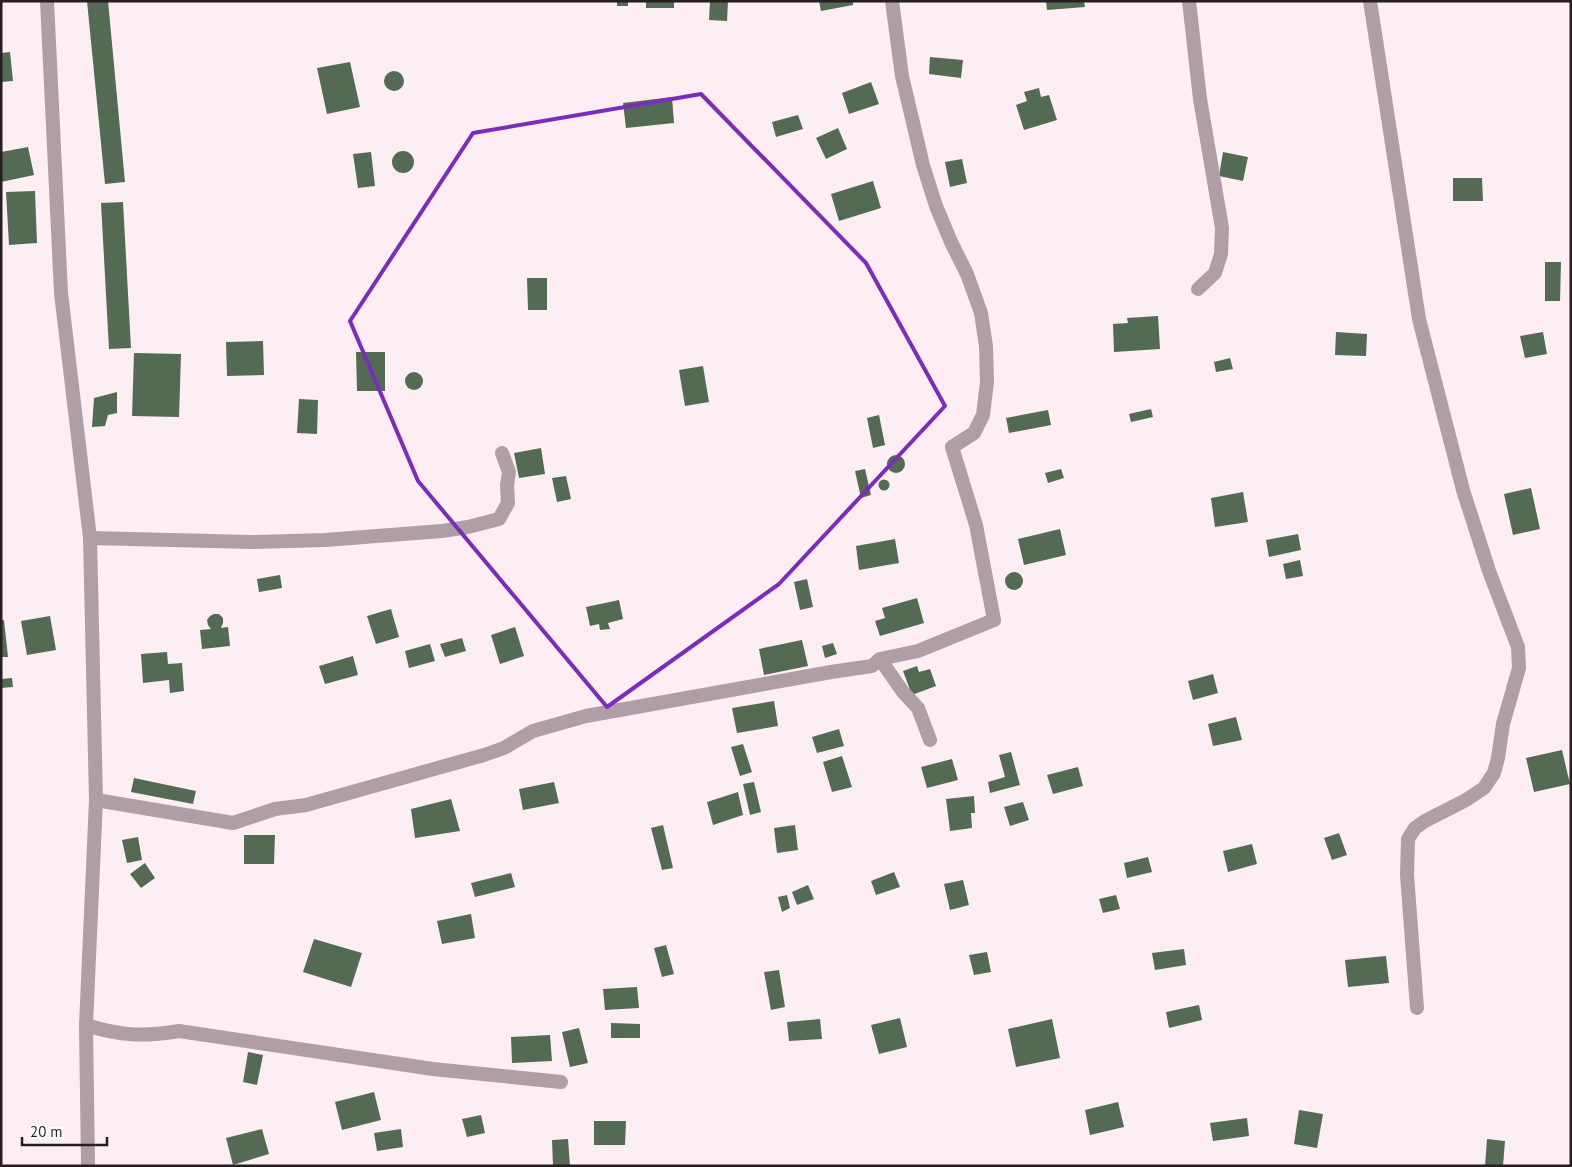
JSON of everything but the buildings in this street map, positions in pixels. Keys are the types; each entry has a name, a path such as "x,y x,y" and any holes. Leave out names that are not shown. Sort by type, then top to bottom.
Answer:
{"street":[{"path":"47,1 61,293 90,538 96,800 86,1025 88,1166"},
{"path":"96,800 233,823 275,809 306,804 484,755 504,748 533,731 586,716 872,666 880,660 918,651 994,620 976,525 952,447 974,433 983,414 987,382 986,346 981,313 967,274 936,206 923,165 902,76 892,1"},
{"path":"1189,1 1200,99 1222,228 1221,254 1215,273 1198,289"},
{"path":"1370,1 1419,319 1464,490 1488,571 1518,647 1519,668 1503,724 1494,773 1484,788 1466,800 1425,821 1415,828 1408,839 1407,875 1417,1008"},
{"path":"90,538 280,542 434,532 468,527 499,519 508,503 508,472 502,453"},
{"path":"880,660 903,692 918,708 930,740"},
{"path":"86,1025 112,1033 129,1035 155,1035 179,1031 311,1049 433,1069 561,1082"}],"highlighted area":[{"path":"701,94 866,263 945,406 779,584 607,707 418,481 350,321 473,133"}]}
